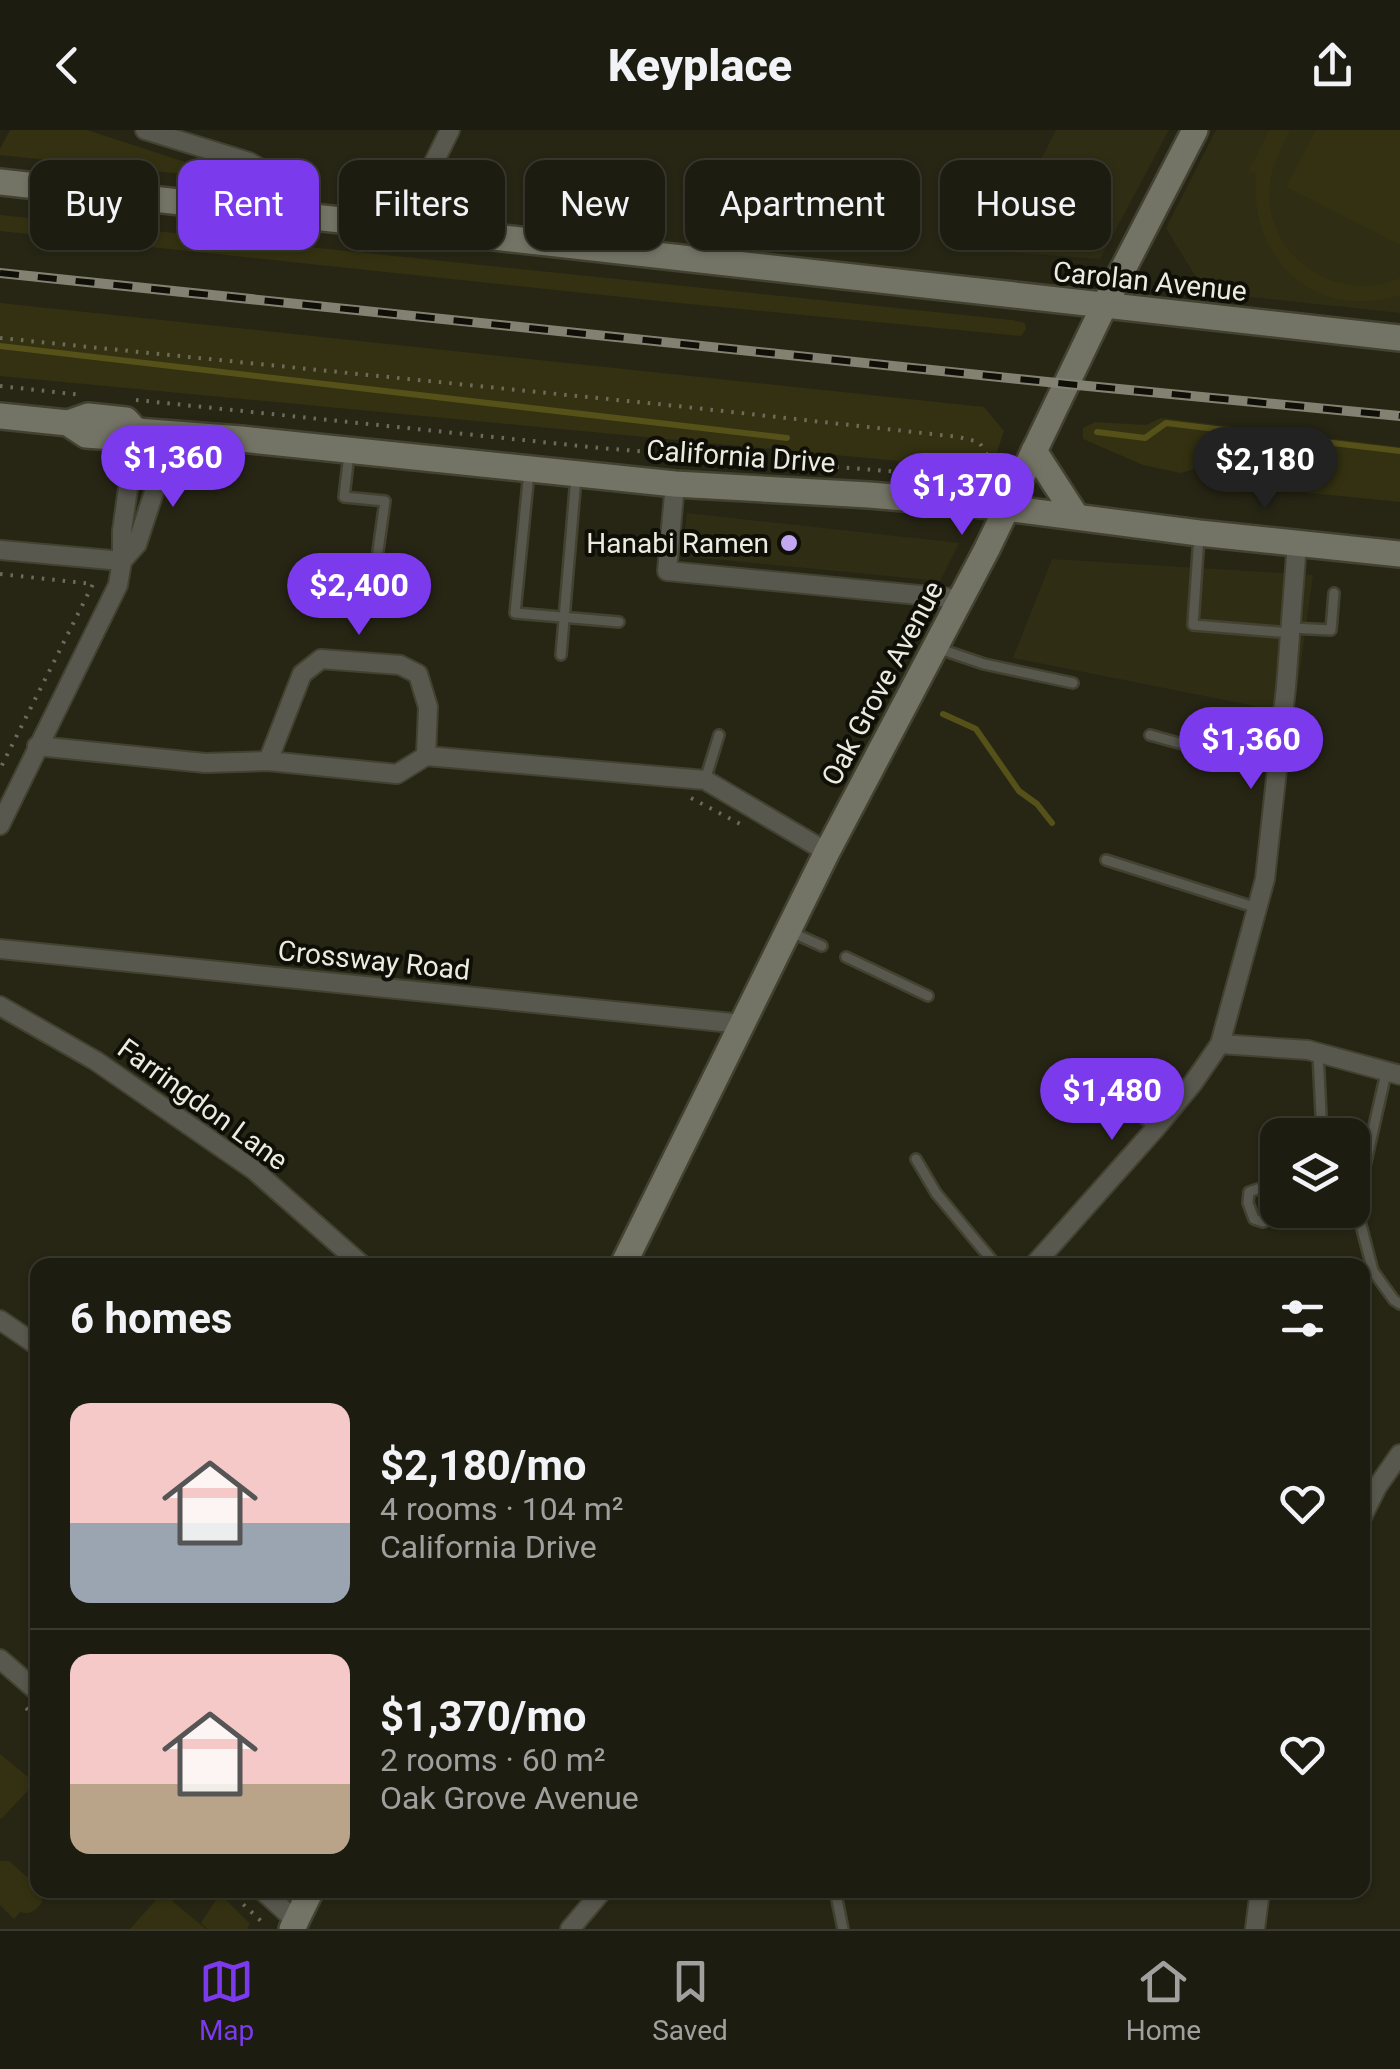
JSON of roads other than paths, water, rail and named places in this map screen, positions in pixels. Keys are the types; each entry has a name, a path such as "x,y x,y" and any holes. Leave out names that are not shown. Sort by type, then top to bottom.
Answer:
{"street":[{"path":"145,130 242,160"},
{"path":"435,160 450,130"},
{"name":"Oak Grove Avenue","path":"627,1258 827,852 1008,508 1104,306 1195,130"},
{"name":"Carolan Avenue","path":"0,182 178,200"},
{"name":"Carolan Avenue","path":"505,236 1400,338"},
{"name":"California Drive","path":"0,416 68,423 88,416 126,420 148,432 675,484 1008,508 1400,554"},
{"path":"122,561 137,544 154,492 148,432"},
{"path":"0,825 118,585 122,531 148,432"},
{"path":"1034,451 1076,516"},
{"path":"675,484 667,571 961,600"},
{"path":"1040,1258 1156,1130 1220,1044 1264,880 1297,543"},
{"path":"0,550 122,561"},
{"path":"268,760 302,674 320,660 400,665 418,674 428,707 426,756"},
{"path":"37,746 205,763 268,760 397,774 426,756 704,780 827,852"},
{"name":"Crossway Road","path":"0,949 742,1024"},
{"name":"Farringdon Lane","path":"0,1006 96,1061 254,1170 354,1258"},
{"path":"1220,1044 1308,1050 1393,1073"},
{"path":"0,1320 30,1341"},
{"path":"1370,1501 1400,1454"},
{"path":"0,1659 30,1685"},
{"path":"269,1898 294,1925 308,1898"},
{"path":"570,1929 597,1898"},
{"path":"1254,1929 1259,1898"}],"lane":[{"path":"349,451 344,497 385,501 378,551"},
{"path":"530,469 515,613 620,622"},
{"path":"561,655 576,474"},
{"path":"1199,533 1193,625 1331,630 1334,593"},
{"path":"934,647 984,664 1073,683"},
{"path":"704,780 719,735"},
{"path":"1150,735 1236,759 1278,766"},
{"path":"1106,860 1257,908"},
{"path":"788,932 822,946"},
{"path":"846,957 928,996"},
{"path":"1318,1053 1321,1118"},
{"path":"1370,1258 1356,1206 1393,1073"},
{"path":"1124,1102 1156,1130"},
{"path":"916,1159 936,1193 990,1258"},
{"path":"1260,1188 1249,1192 1248,1202 1254,1219 1260,1221"},
{"path":"1370,1260 1373,1271 1400,1304"},
{"path":"837,1898 843,1929"}],"waterway":[{"path":"0,346 787,438"},
{"path":"1097,432 1145,438 1166,423 1400,451"},
{"path":"943,714 976,729 1019,791 1037,804 1052,823"}],"railway":[{"path":"0,273 1400,416"}],"place":[{"name":"Hanabi Ramen","path":"789,543"}]}
